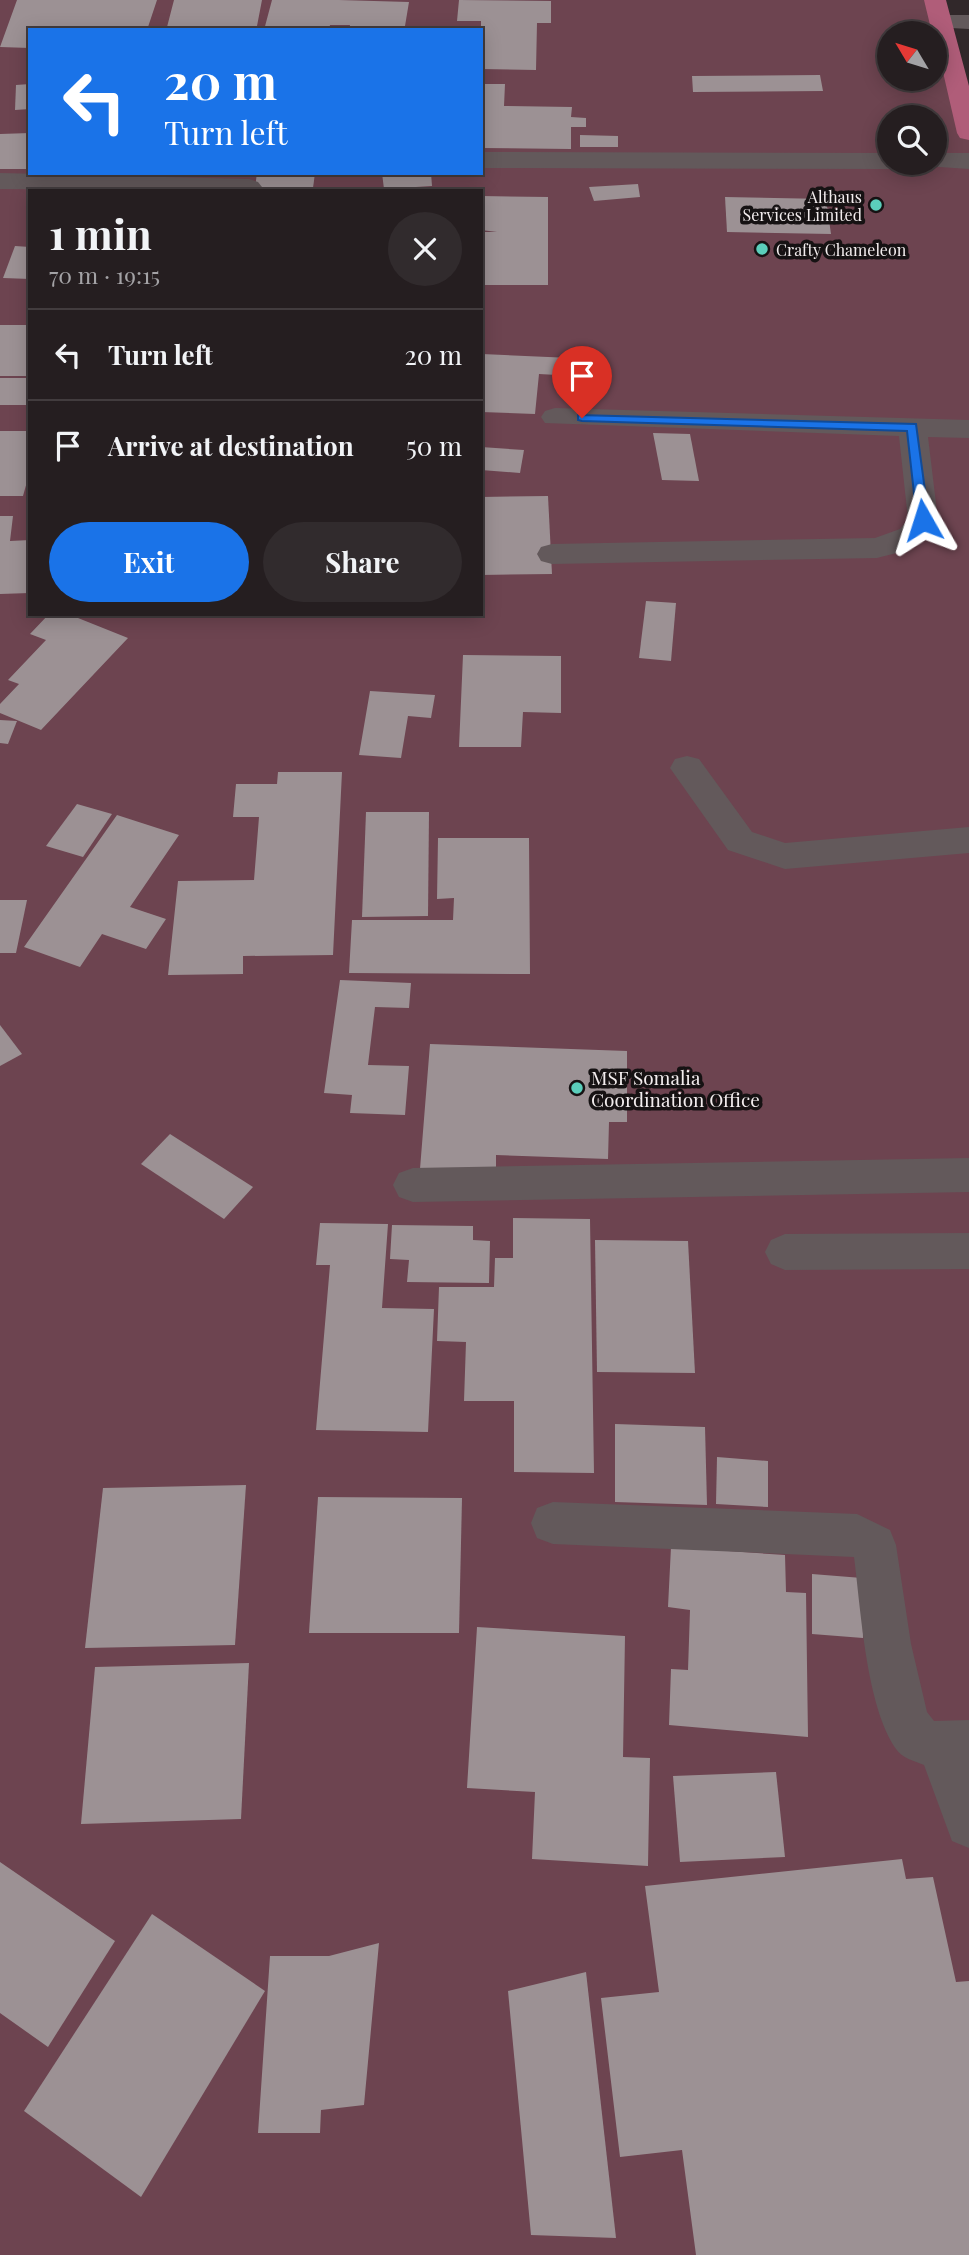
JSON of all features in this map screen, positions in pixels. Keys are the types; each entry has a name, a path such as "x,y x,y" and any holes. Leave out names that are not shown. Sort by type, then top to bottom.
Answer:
{"main road":[{"path":"938,11 969,133"}],"lane":[{"path":"938,11 969,22"},
{"path":"483,160 877,161"},
{"path":"947,161 969,161"},
{"path":"0,181 72,177 249,187"},
{"path":"555,417 969,429"},
{"path":"552,554 877,548 900,540 911,536 923,520 912,427"},
{"path":"687,768 740,841 785,856 969,840"},
{"path":"413,1185 969,1175"},
{"path":"785,1252 969,1251"},
{"path":"553,1523 858,1535 874,1545 900,1702 913,1734 931,1745 954,1745 969,1824"}],"shaded area":[{"path":"0,0 943,0 969,103 969,2255 0,2255"}],"building":[{"path":"17,0 157,0 148,28 28,28 28,48 0,47"},
{"path":"174,0 262,0 257,26 167,27"},
{"path":"272,0 409,2 405,26 265,28"},
{"path":"459,0 551,1 551,23 537,23 536,70 483,69 481,21 457,21"},
{"path":"820,75 823,91 693,92 692,76"},
{"path":"28,84 28,109 15,110 16,85"},
{"path":"483,84 505,84 504,106 572,107 571,117 586,118 586,127 571,127 571,149 483,148"},
{"path":"28,133 28,169 0,169 0,134"},
{"path":"580,135 618,136 618,147 580,147"},
{"path":"257,175 315,175 313,188 255,188"},
{"path":"382,175 431,175 432,186 384,189"},
{"path":"638,184 640,197 594,201 589,187"},
{"path":"483,196 548,197 548,285 483,285 483,232 497,232 483,230"},
{"path":"725,197 826,199 831,234 727,232"},
{"path":"15,246 28,247 28,279 3,278"},
{"path":"0,325 28,325 26,376 0,376"},
{"path":"483,354 594,359 593,377 539,374 535,414 483,412"},
{"path":"0,378 28,378 28,405 0,405"},
{"path":"0,431 28,431 28,478 23,496 0,496"},
{"path":"653,433 690,434 699,481 662,480"},
{"path":"483,447 524,450 520,473 483,470"},
{"path":"548,496 552,574 483,575 483,497"},
{"path":"0,516 13,516 10,541 28,540 28,593 0,594"},
{"path":"646,601 676,603 671,661 639,658"},
{"path":"47,616 73,616 128,638 41,730 0,713 0,704 19,684 8,680 46,640 30,634"},
{"path":"463,655 561,656 561,713 523,712 521,747 459,747"},
{"path":"370,691 435,695 431,718 408,716 401,758 359,755"},
{"path":"0,720 17,721 8,744 0,743"},
{"path":"278,772 342,772 333,955 243,956 243,974 168,975 178,881 254,880 259,817 233,817 236,784 277,784"},
{"path":"77,804 112,814 83,857 46,846"},
{"path":"366,812 429,812 428,916 362,917"},
{"path":"117,815 179,835 130,907 166,919 146,949 102,934 80,967 24,947"},
{"path":"438,838 529,838 530,974 349,973 352,920 453,920 454,898 437,899"},
{"path":"0,900 27,900 16,953 0,953"},
{"path":"340,980 411,983 409,1008 375,1007 368,1065 409,1066 405,1115 350,1113 352,1095 324,1093"},
{"path":"0,1025 22,1054 0,1066"},
{"path":"430,1044 627,1051 627,1122 609,1122 608,1159 496,1155 496,1172 420,1169"},
{"path":"170,1134 253,1187 224,1219 141,1164"},
{"path":"513,1218 590,1219 594,1473 514,1472 514,1401 464,1401 466,1342 437,1341 439,1287 494,1287 495,1258 513,1258"},
{"path":"320,1223 388,1224 382,1308 434,1309 428,1432 316,1430 330,1265 316,1265"},
{"path":"392,1225 473,1226 473,1240 490,1241 489,1283 407,1282 409,1260 390,1259"},
{"path":"595,1240 688,1241 695,1373 597,1372"},
{"path":"615,1424 705,1427 707,1505 615,1502"},
{"path":"717,1457 768,1461 768,1507 716,1504"},
{"path":"246,1485 235,1645 85,1648 103,1488"},
{"path":"318,1497 462,1498 459,1633 309,1633"},
{"path":"671,1547 785,1555 786,1592 806,1593 808,1737 669,1725 671,1669 688,1670 690,1610 668,1607"},
{"path":"812,1574 862,1578 863,1638 812,1634"},
{"path":"477,1627 625,1636 623,1757 650,1758 648,1866 532,1859 535,1792 467,1788"},
{"path":"249,1663 241,1819 81,1824 95,1667"},
{"path":"776,1772 785,1857 680,1862 673,1776"},
{"path":"902,1859 906,1879 933,1877 956,1982 969,1981 969,2255 696,2255 682,2150 620,2157 601,1998 659,1992 645,1886"},
{"path":"0,1862 115,1941 48,2047 0,2013"},
{"path":"152,1914 265,1991 141,2197 24,2111"},
{"path":"379,1943 364,2105 321,2110 320,2133 258,2133 270,1956 329,1956"},
{"path":"586,1972 616,2238 531,2235 508,1991"}],"place":[{"name":"Althaus Services Limited","path":"876,205"},
{"name":"Crafty Chameleon","path":"762,249"},
{"name":"MSF Somalia Coordination Office","path":"577,1088"}],"route":[{"path":"582,418 912,427 923,520"}]}
